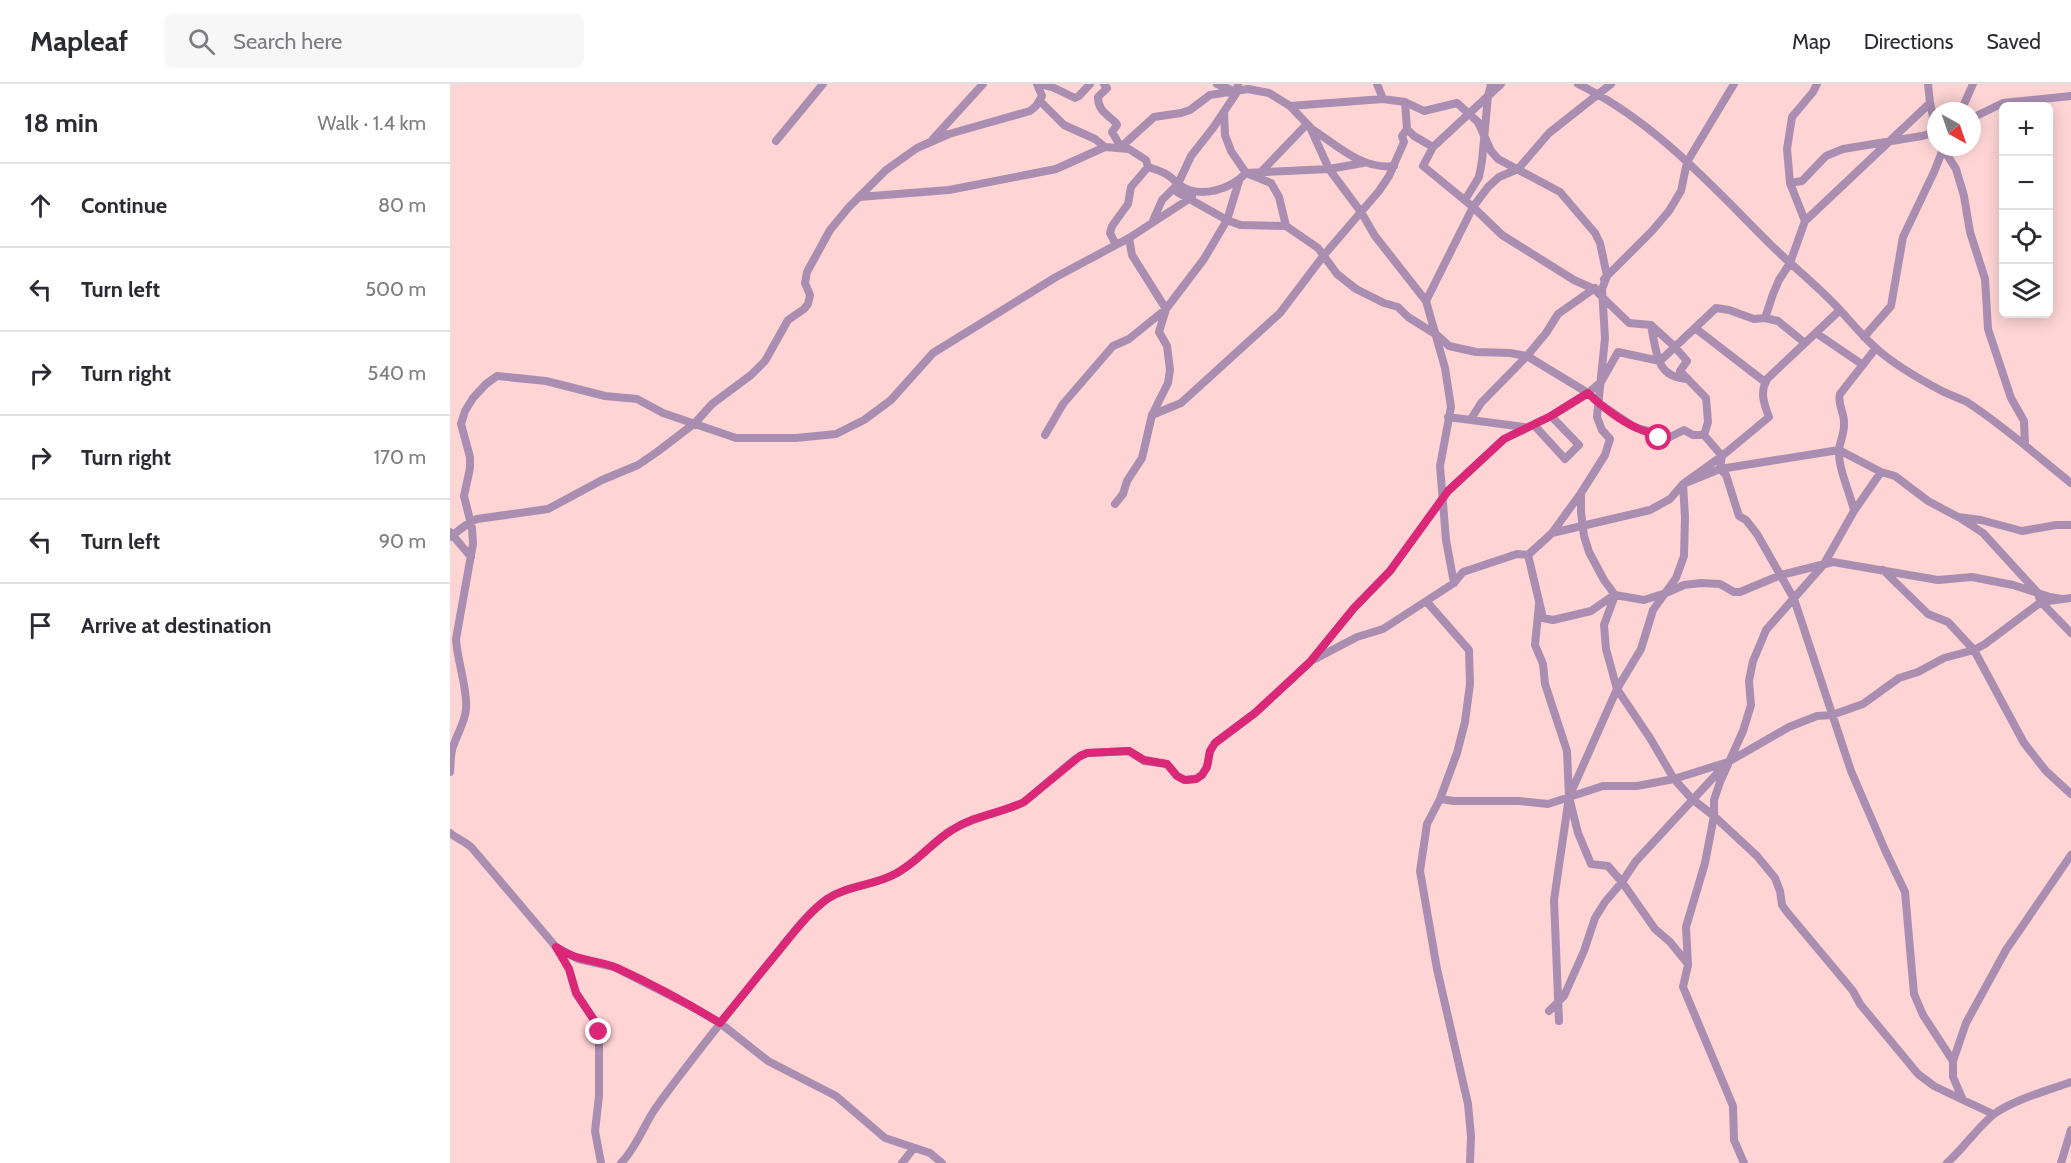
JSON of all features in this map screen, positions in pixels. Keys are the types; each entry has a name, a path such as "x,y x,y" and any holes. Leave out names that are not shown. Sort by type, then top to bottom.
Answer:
{"street":[{"path":"776,141 823,84"},
{"path":"930,142 983,84"},
{"path":"471,557 451,534 470,522 513,513 530,513 548,509 602,480 638,465 695,423 712,404 751,375 765,361 788,320 808,304 810,295 805,283 807,272 830,231 849,207 886,170 916,148 949,134 1019,116 1030,111 1042,96 1039,84 1076,98 1090,84"},
{"path":"1104,84 1107,88 1098,97 1098,106 1116,123 1113,132 1121,147"},
{"path":"1217,84 1266,92 1290,106 1309,125 1363,163"},
{"path":"1266,92 1272,84"},
{"path":"1377,84 1383,99"},
{"path":"1465,200 1479,177 1491,84"},
{"path":"1502,84 1433,147 1423,166 1465,200 1502,235 1574,280 1594,289 1629,322 1651,325 1674,346 1687,361 1680,371 1706,398 1708,422 1704,435"},
{"path":"1578,84 1599,94 1638,119 1687,162 1840,310 1864,337 1897,365 1965,401 1998,423 2071,483"},
{"path":"1426,301 1473,207 1488,187 1499,177 1518,169 1549,133 1611,84"},
{"path":"1471,419 1481,403 1527,356 1558,314 1594,289 1669,211 1681,191 1687,162 1734,84"},
{"path":"1805,220 1790,183 1787,149 1792,117 1817,84"},
{"path":"1928,84 1930,102"},
{"path":"1965,102 1973,84"},
{"path":"1121,147 1154,117 1190,110 1210,95 1238,88"},
{"path":"1238,88 1213,128 1191,156 1178,184 1177,192 1240,225 1286,226 1318,248 1337,273 1356,289 1384,303 1398,307 1449,346 1527,356 1588,393 1597,402 1636,428 1649,431 1659,438 1666,439 1684,430 1693,435 1704,435 1722,456 1720,469"},
{"path":"1981,114 2003,103 2071,96"},
{"path":"1290,106 1383,99 1405,102 1424,111 1457,103 1478,122 1484,137 1498,159 1560,192 1595,233 1600,243 1607,276 1602,289 1605,338 1597,417 1602,430 1610,439 1605,455 1552,533 1528,555 1516,554 1463,572 1454,583 1383,629 1357,636 1310,662"},
{"path":"1040,101 1064,125 1095,139 1105,147"},
{"path":"1152,415 1181,403 1280,313 1389,176 1404,142 1402,136 1407,129 1405,102"},
{"path":"1766,318 1779,280 1790,263 1805,220 1927,106"},
{"path":"1224,108 1225,135 1231,151 1246,173 1271,183 1279,197 1286,226"},
{"path":"1309,125 1329,169 1361,212 1375,236 1426,301 1437,335 1451,407 1440,466 1446,540 1454,583"},
{"path":"1260,172 1309,125"},
{"path":"1407,129 1433,147"},
{"path":"1790,183 1802,181 1826,156 1843,150 1927,132"},
{"path":"859,197 949,190 1056,169 1105,147 1129,149 1146,160 1148,167"},
{"path":"1864,337 1891,306 1903,237 1940,156"},
{"path":"1948,156 1956,169 1964,196 1970,232 1985,279 1988,329 2011,398 2024,421 2025,445"},
{"path":"1045,435 1063,404 1113,346 1129,339 1166,309 1204,259 1227,220 1239,181 1246,173 1329,169 1363,163 1385,167 1394,166"},
{"path":"1148,167 1167,174 1182,187 1200,192"},
{"path":"1116,245 1110,233 1112,226 1128,204 1131,187 1148,167"},
{"path":"450,772 453,746 466,710 466,695 456,655 456,639 473,544 464,496 470,457 461,424 465,411 473,398 486,384 497,376 546,381 605,396 636,399 663,413 736,438 796,438 836,434 864,420 891,400 933,353 1056,277 1129,238 1200,192 1223,188 1239,181"},
{"path":"1152,224 1162,200 1178,184"},
{"path":"1115,504 1123,494 1127,481 1142,458 1152,415 1168,383 1170,370 1167,346 1159,332 1166,309 1132,255 1129,238"},
{"path":"1660,362 1716,308 1729,310 1754,320 1766,318 1778,321 1805,344"},
{"path":"1552,533 1650,510 1670,499 1683,484 1722,456 1769,417 1762,399 1765,382 1840,310"},
{"path":"1651,325 1660,362 1666,373 1676,378 1687,379"},
{"path":"1695,328 1765,382"},
{"path":"1816,333 1863,365"},
{"path":"1854,512 1849,490 1843,477 1839,450 1845,423 1838,399 1876,348"},
{"path":"621,1163 628,1156 656,1107 720,1023 798,927 826,900 852,886 878,881 895,874 927,852 949,831 971,819 1024,802 1074,759 1087,753 1129,751 1144,760 1167,764 1177,776 1185,780 1196,779 1207,767 1210,751 1215,743 1255,713 1310,662 1348,615 1390,571 1448,491 1504,439 1551,416 1588,393 1601,382 1618,352 1660,362"},
{"path":"1448,417 1529,426 1566,459 1579,445 1551,416"},
{"path":"1683,484 1720,469 1839,450 1881,472 1895,476 1928,501 1983,533 2037,592 2041,602 2071,633"},
{"path":"1720,469 1726,475 1739,516 1746,520 1757,534 1794,599 1851,771 1905,892 1914,994 1923,1015 1953,1061"},
{"path":"1744,1163 1734,1140 1733,1106 1683,987 1688,965 1686,927 1705,863 1714,816 1714,800 1728,762 1743,731 1751,705 1749,681 1753,661 1766,630 1822,566 1881,472"},
{"path":"1683,484 1684,556 1676,578 1653,610 1641,649 1617,689 1569,797 1578,833 1591,864 1608,866 1654,928 1670,942 1688,965"},
{"path":"1581,493 1582,527 1589,552 1615,595"},
{"path":"1958,517 1981,520 2022,531 2056,525 2071,525"},
{"path":"1528,555 1543,618 1553,620 1591,611 1615,595 1644,600 1684,585 1701,583 1720,584 1734,592 1740,592 1781,575 1833,562 1938,580 1972,577 2066,599"},
{"path":"1883,570 1928,614 1948,622 1974,650 2024,743 2046,771 2071,794"},
{"path":"1615,595 1604,625 1606,649 1617,689 1674,779 1692,800 1714,816 1757,856 1775,878 1782,905 1787,912 1918,1074 1934,1086 1969,1105 1993,1114"},
{"path":"1440,799 1548,804 1603,786 1637,786 1674,779 1728,762 1789,727 1817,716 1832,715 1863,704 1899,678 1918,672 1944,658 1974,650 2041,602 2066,599"},
{"path":"1427,602 1469,650 1470,684 1465,722 1457,753 1440,799 1427,824 1420,871 1437,969 1468,1104 1471,1136 1470,1163"},
{"path":"1539,604 1535,645 1543,664 1545,684 1567,752 1569,797 1554,900 1560,1021"},
{"path":"1549,1011 1564,996 1584,951 1595,918 1605,902 1636,861 1728,762"},
{"path":"450,832 456,838 466,841 556,947 569,969 576,993 594,1020 599,1032 599,1096 595,1131 601,1163"},
{"path":"1963,1100 1953,1077 1953,1061 1966,1023 2006,950 2071,855"},
{"path":"556,947 578,959 614,967 698,1010 720,1023 768,1061 836,1096 885,1138 930,1153 942,1163"},
{"path":"1947,1163 1993,1114 2071,1082"},
{"path":"2061,1163 2071,1130"},
{"path":"902,1163 915,1148"}],"route":[{"path":"599,1032 576,993 569,969 556,947 578,959 614,967 720,1023 798,927 826,900 852,886 878,881 895,874 927,852 949,831 971,819 1024,802 1080,756 1087,753 1126,750 1140,759 1167,764 1177,776 1185,780 1196,779 1202,775 1215,743 1255,713 1310,662 1354,608 1390,571 1448,491 1504,439 1551,416 1588,393 1597,402 1636,428 1649,431 1659,438"}]}
